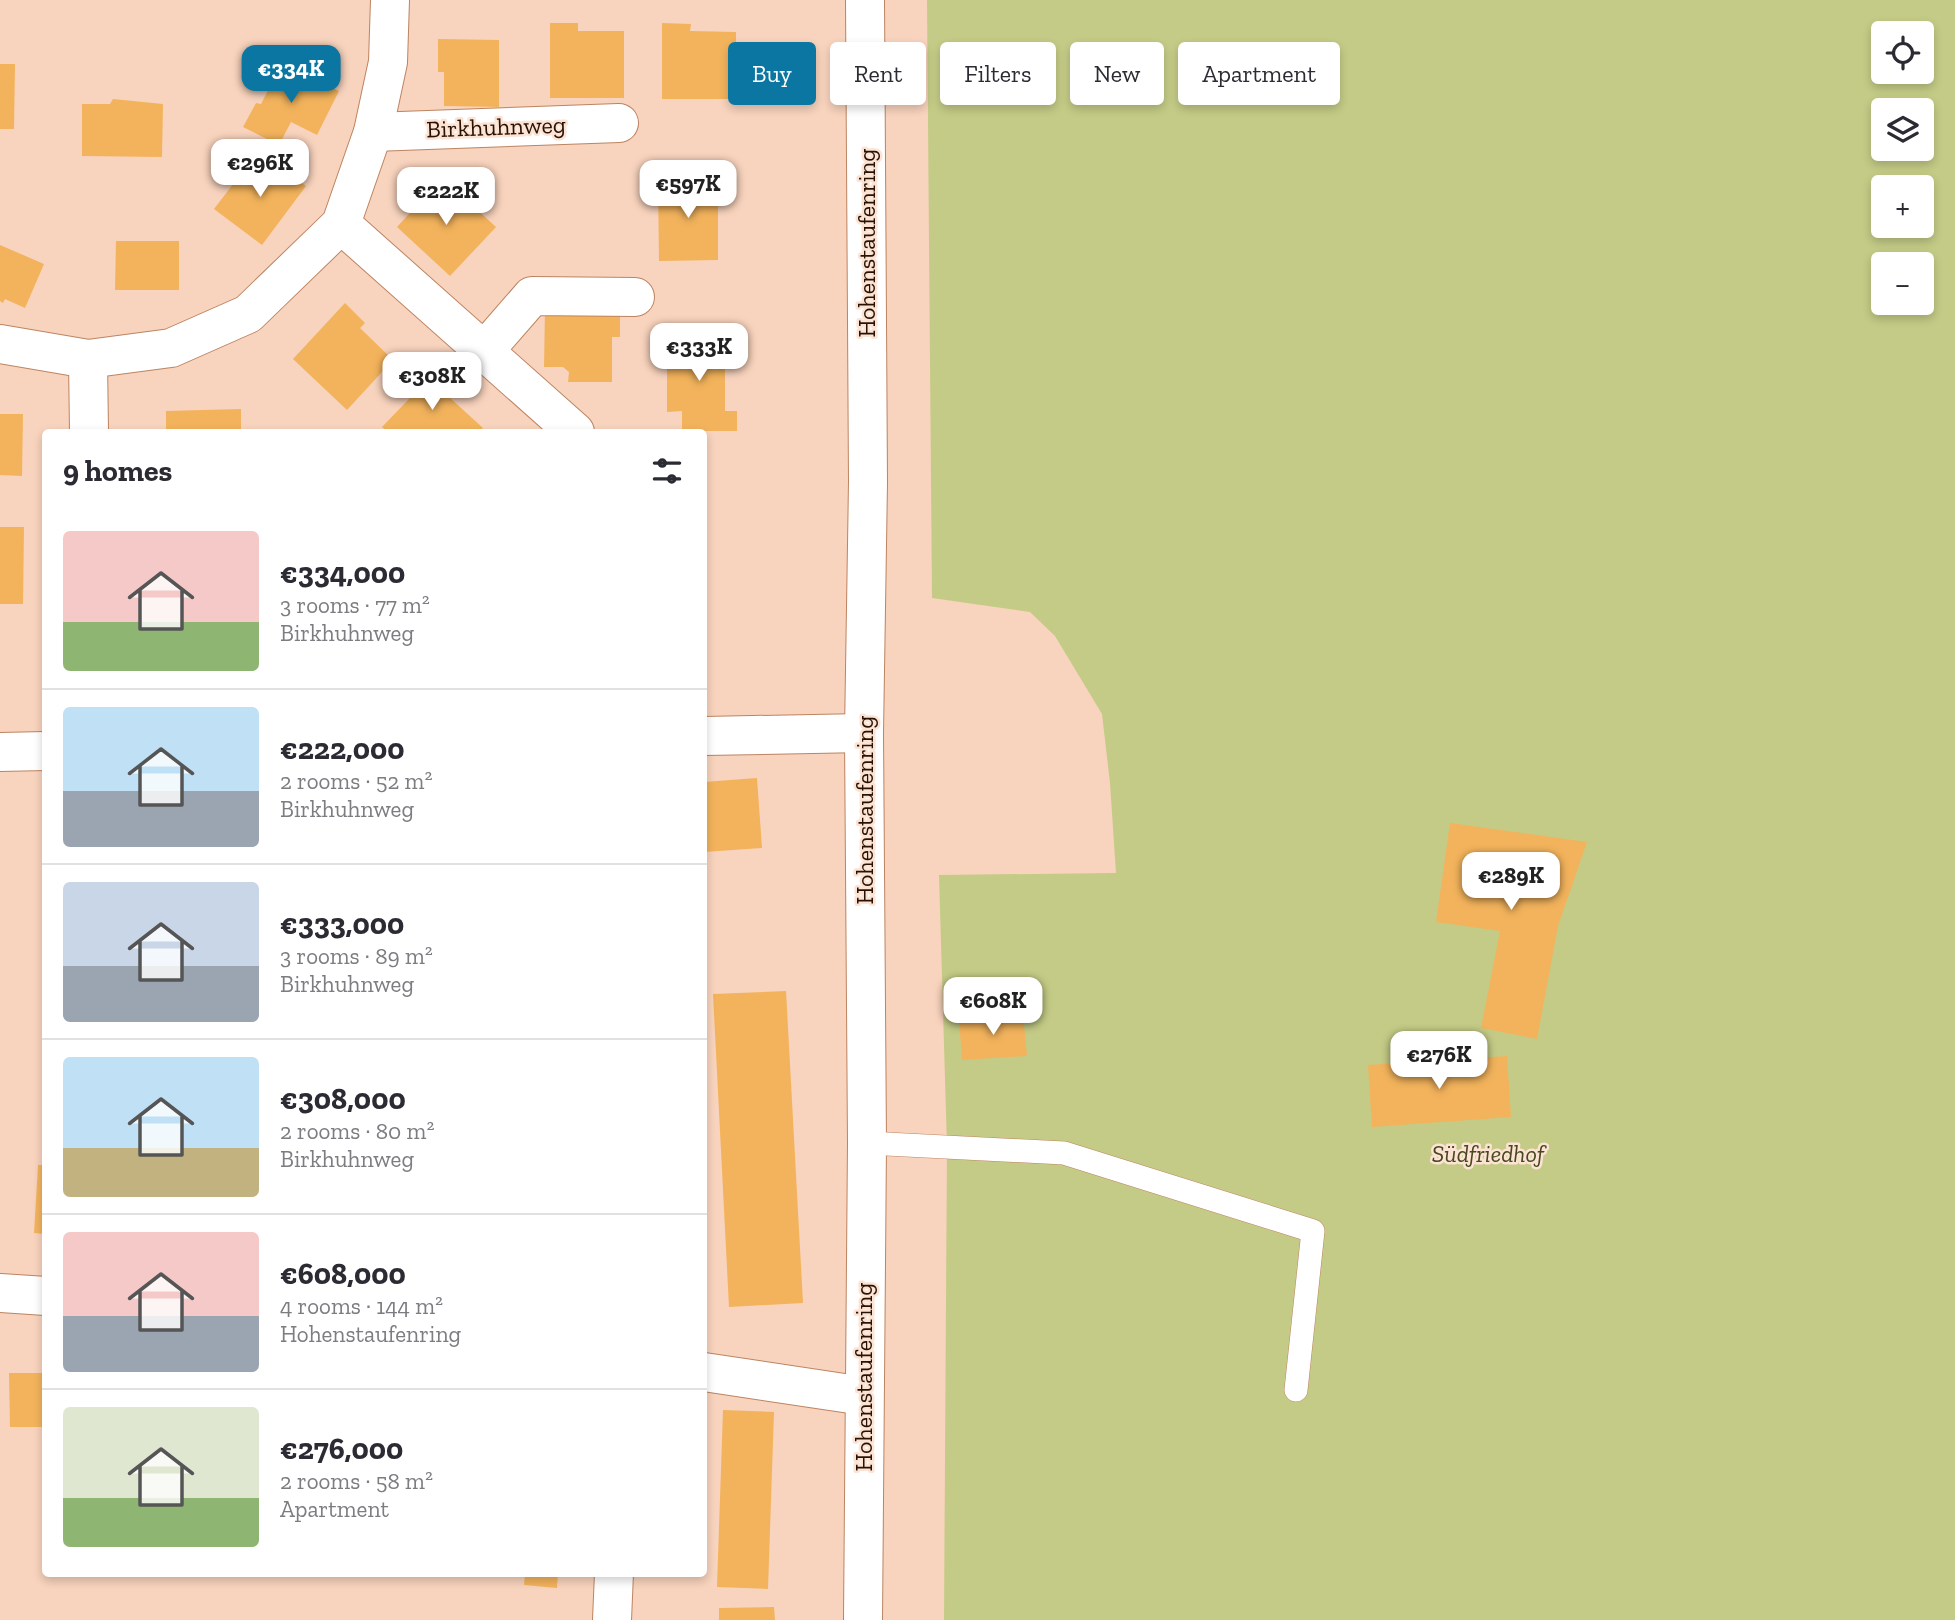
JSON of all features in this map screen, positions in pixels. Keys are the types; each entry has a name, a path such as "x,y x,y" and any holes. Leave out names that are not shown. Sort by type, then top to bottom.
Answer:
{"street":[{"path":"0,344 88,359 171,348 248,314 341,224 373,132 388,62 390,0"},
{"name":"Hohenstaufenring","path":"863,1620 867,1143 864,733 868,482 865,0"},
{"name":"Birkhuhnweg","path":"373,132 619,123"},
{"path":"341,224 572,429"},
{"path":"485,350 532,296 635,297"},
{"path":"88,359 89,429"},
{"path":"707,736 864,733"},
{"path":"0,752 42,751"},
{"path":"0,1293 42,1296"},
{"path":"707,1372 864,1396"},
{"path":"612,1620 614,1577"}],"lane":[{"path":"867,1143 1064,1153 1312,1231 1296,1390"}],"green space":[{"name":"Südfriedhof","path":"927,0 1955,0 1955,1620 944,1620 947,1146 939,875 1116,873 1102,714 1055,636 1030,612 932,598"}],"building":[{"path":"550,23 578,23 578,31 624,31 624,98 550,98"},
{"path":"662,23 691,24 690,31 736,32 736,42 728,42 728,99 662,99"},
{"path":"438,39 499,40 499,107 444,106 444,72 438,72"},
{"path":"282,63 339,91 317,135 291,122 279,145 243,127 256,103 261,104"},
{"path":"0,64 15,64 14,129 0,129"},
{"path":"113,99 163,104 162,157 82,156 82,104 110,104"},
{"path":"253,158 263,167 278,165 306,186 262,245 214,209"},
{"path":"442,178 496,227 450,276 397,227"},
{"path":"658,179 718,179 718,260 659,261"},
{"path":"116,241 179,241 179,290 115,290"},
{"path":"0,245 44,264 25,308 5,299 3,303 0,301"},
{"path":"345,303 365,323 360,328 393,360 347,410 293,359"},
{"path":"545,308 620,309 620,337 612,337 612,382 568,382 569,372 563,367 544,367"},
{"path":"667,335 725,335 725,411 737,411 737,431 682,429 682,411 667,412"},
{"path":"434,373 454,392 449,397 483,428 384,429 382,427"},
{"path":"241,409 241,429 166,429 166,411"},
{"path":"0,414 23,414 22,476 0,475"},
{"path":"0,527 24,527 23,604 0,604"},
{"path":"757,778 762,848 707,852 707,782"},
{"path":"1450,823 1587,842 1558,926 1537,1039 1481,1028 1500,931 1436,922"},
{"path":"786,991 803,1303 729,1307 713,994"},
{"path":"1023,1014 1027,1056 962,1060 959,1019"},
{"path":"1507,1056 1511,1117 1372,1127 1368,1065"},
{"path":"38,1165 42,1165 42,1234 34,1233"},
{"path":"9,1373 42,1373 42,1427 10,1427"},
{"path":"723,1410 774,1412 768,1589 717,1587"},
{"path":"525,1577 558,1577 557,1588 524,1585"},
{"path":"774,1607 775,1620 719,1620 719,1608"}]}
